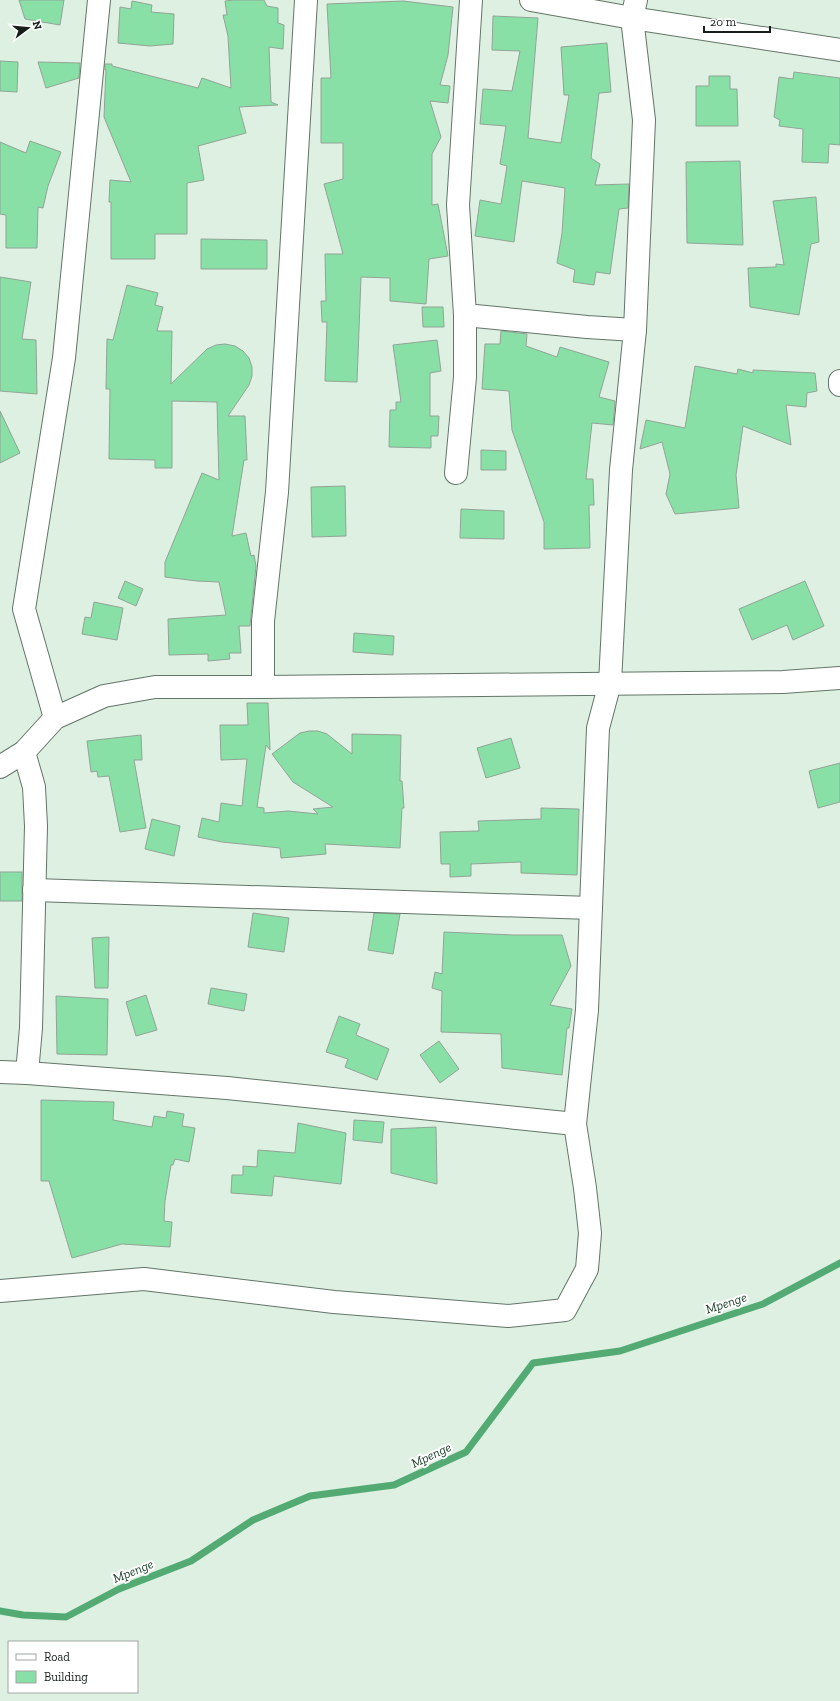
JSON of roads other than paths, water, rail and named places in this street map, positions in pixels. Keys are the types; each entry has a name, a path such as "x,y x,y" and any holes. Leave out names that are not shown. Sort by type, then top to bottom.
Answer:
{"street":[{"path":"55,718 24,609 64,358 99,0"},
{"path":"263,687 263,621 277,492 306,0"},
{"path":"456,474 464,377 464,315 458,205 471,0"},
{"path":"531,0 634,9 840,50"},
{"path":"0,1291 144,1279 334,1302 508,1316 565,1310 586,1269 590,1233 575,1124 587,1010 598,728 610,683 621,470 635,330 644,120 634,9"},
{"path":"464,315 587,327 635,330"},
{"path":"0,767 24,752 55,718 104,696 155,686 263,687 783,682 840,678"},
{"path":"24,752 34,788 36,826 31,1028 27,1073"},
{"path":"34,890 591,908"},
{"path":"0,1072 227,1088 575,1124"}],"waterway":[{"name":"Mpenge","path":"0,1611 23,1615 66,1617 119,1589 191,1561 253,1520 310,1496 394,1485 466,1452 533,1363 620,1351 763,1304 840,1263"}]}
